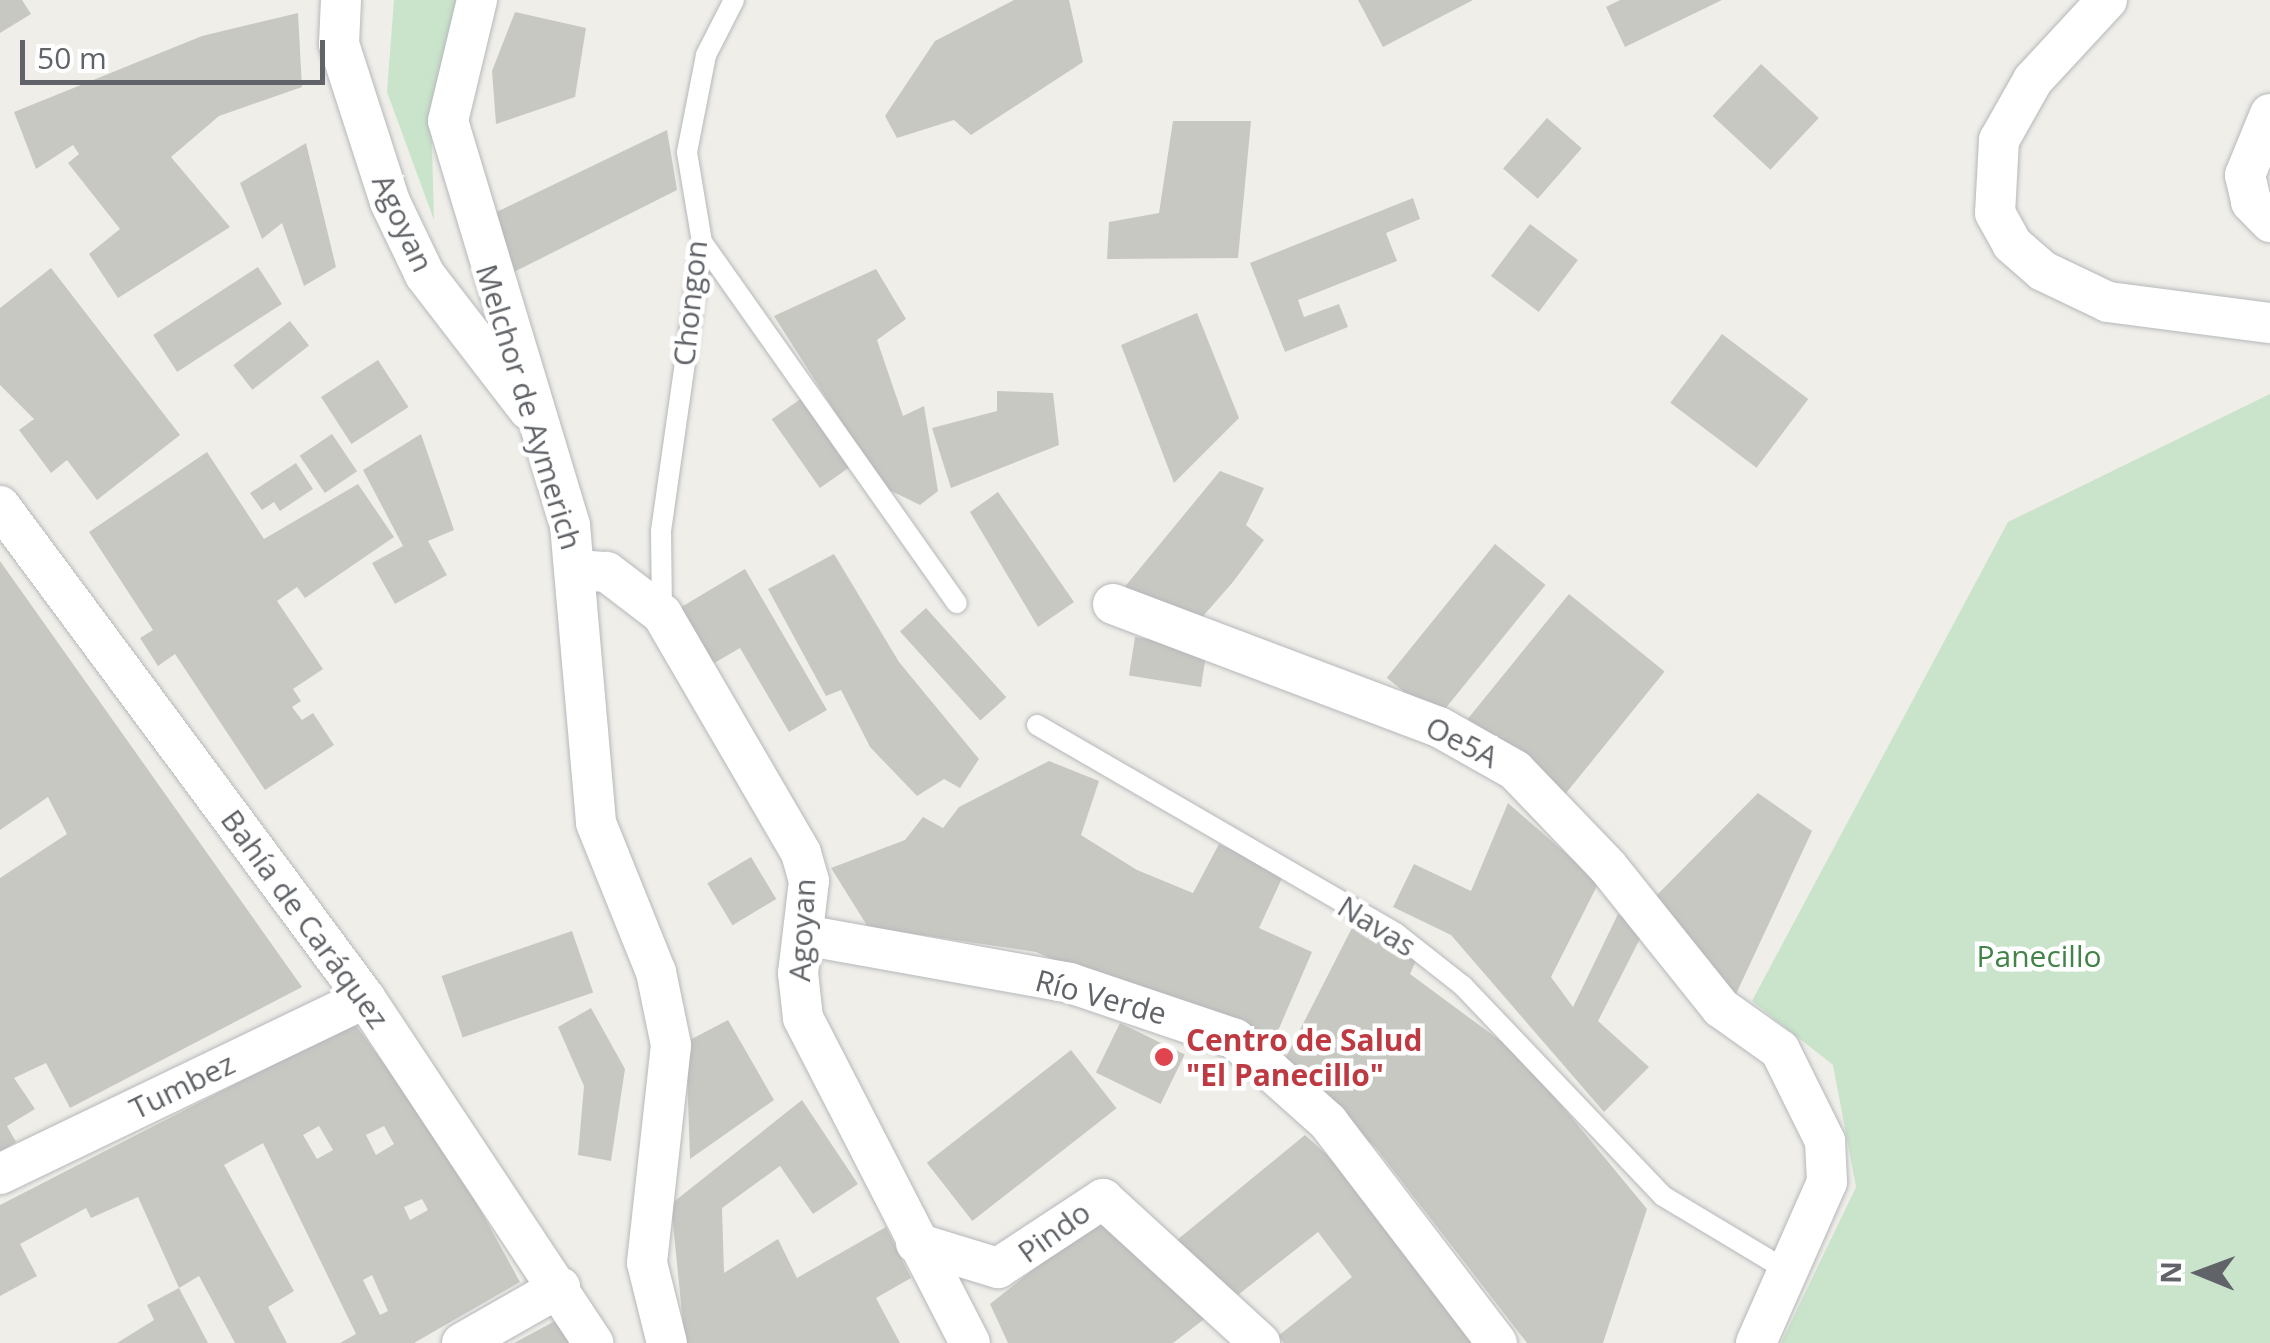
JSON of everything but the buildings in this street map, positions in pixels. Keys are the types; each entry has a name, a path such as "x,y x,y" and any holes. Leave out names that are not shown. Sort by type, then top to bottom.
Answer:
{"street":[{"name":"Agoyan","path":"341,0 339,44 390,202 425,275 494,375 536,416"},
{"name":"Melchor de Aymerich","path":"477,0 448,120 536,416 577,570 574,648 596,823 656,972 671,1045 647,1252 666,1343"},
{"path":"2107,0 2033,80 1999,140 1995,213 2012,244 2044,271 2108,302 2270,324"},
{"path":"2270,114 2245,175 2251,202 2270,222"},
{"name":"Bahía de Caráquez","path":"0,506 365,998 560,1287 593,1343"},
{"name":"Agoyan","path":"577,570 608,572 662,614 802,853 803,1018 970,1343"},
{"name":"Oe5A","path":"1113,604 1439,728 1515,770 1608,867 1721,1008 1780,1050 1825,1140 1827,1182 1793,1274"},
{"name":"Río Verde","path":"804,935 1070,983 1235,1039 1328,1122 1497,1343"},
{"name":"Tumbez","path":"0,1174 365,998"},
{"name":"Pindo","path":"916,1243 998,1268 1103,1199 1260,1343"},
{"path":"1756,1343 1793,1274"},
{"path":"462,1343 560,1287"}],"lane":[{"name":"Chongon","path":"662,614 661,531 702,242 689,137 706,54 734,0"},
{"path":"702,242 957,603"},
{"name":"Navas","path":"1038,725 1397,934 1463,986 1663,1196 1793,1274"},
{"path":"560,1287 570,1286 607,1343"}],"green space":[{"path":"394,0 465,0 431,110 434,220 387,92"},
{"name":"Panecillo","path":"2270,394 2270,1343 1781,1343 1856,1187 1833,1065 1752,1001 2008,522"}],"place":[{"name":"Centro de Salud \"El Panecillo\"","path":"1164,1057"}]}
